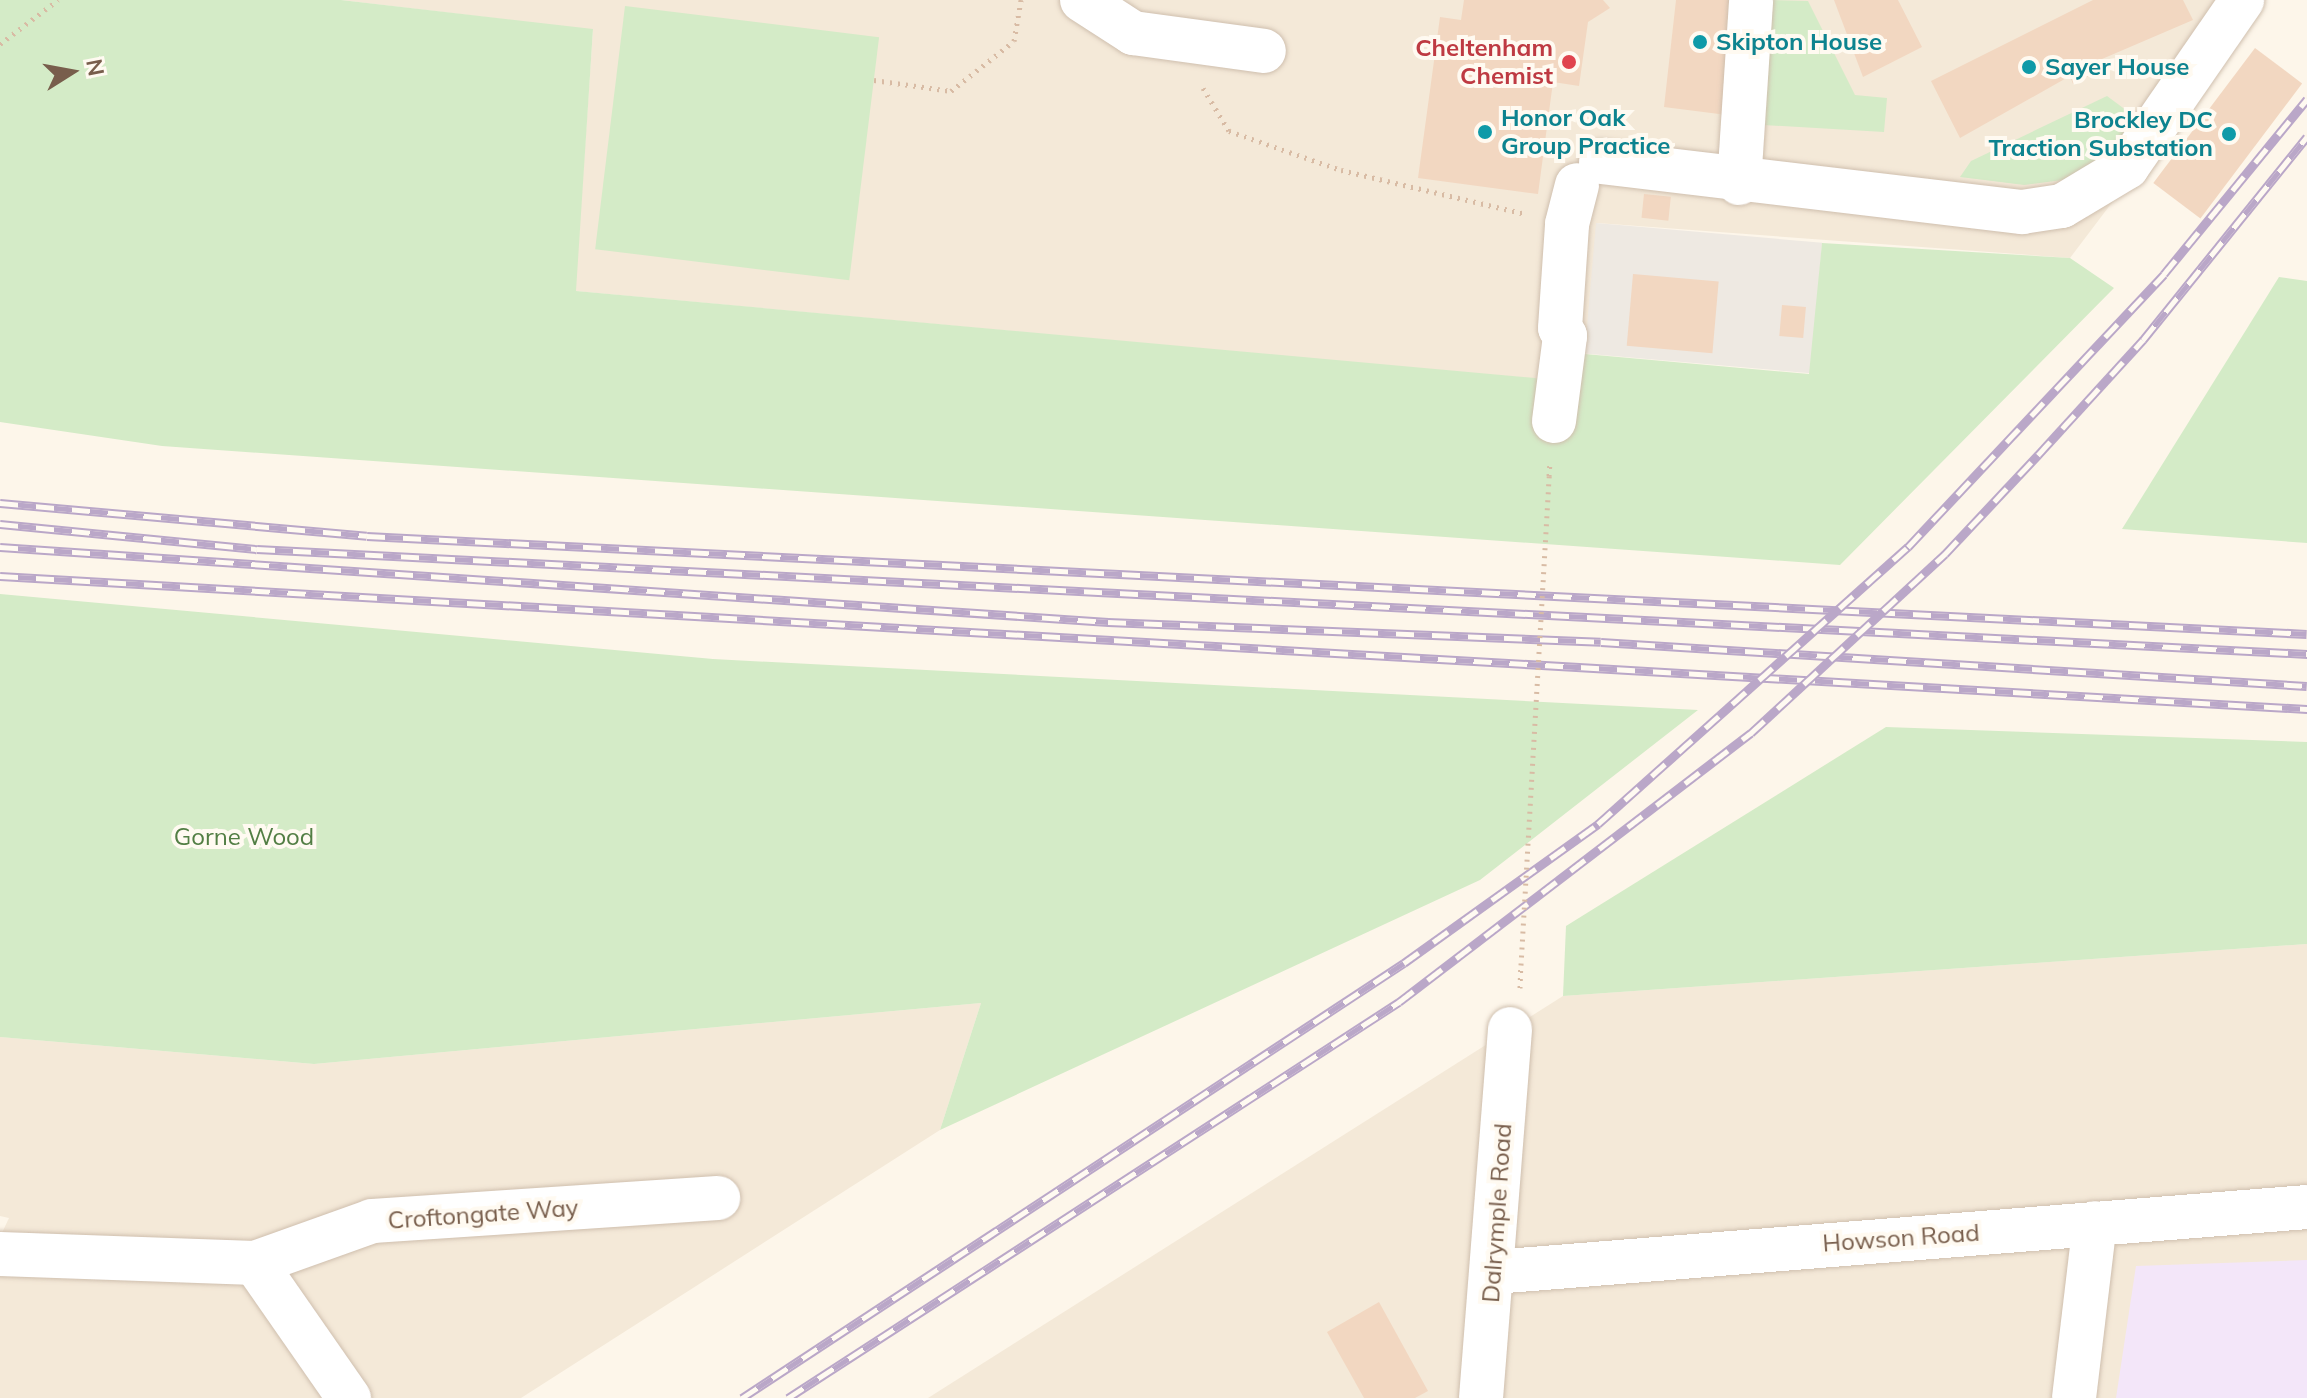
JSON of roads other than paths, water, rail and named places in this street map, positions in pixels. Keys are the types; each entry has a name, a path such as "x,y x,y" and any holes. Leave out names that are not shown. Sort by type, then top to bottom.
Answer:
{"street":[{"path":"1082,0 1133,33 1264,51"},
{"path":"1739,183 1751,0"},
{"path":"1554,421 1565,336 1560,328 1582,190 1739,183 2022,212 2062,206 2127,167 2242,0"},
{"name":"Dalrymple Road","path":"1481,1398 1494,1272 1510,1029"},
{"name":"Croftongate Way","path":"0,1254 92,1260 255,1263 372,1221 718,1198"},
{"name":"Howson Road","path":"1494,1272 2307,1207"},
{"path":"2074,1398 2095,1223"},
{"path":"255,1263 349,1398"}],"railway":[{"path":"742,1398 1404,963 1598,824 1908,547 2164,274 2307,99"},
{"path":"788,1398 1399,1002 1751,733 1945,554 2038,455 2143,340 2307,137"},
{"path":"0,503 367,536 2307,634"},
{"path":"0,524 257,549 2307,654"},
{"path":"0,547 1108,622 1601,642 2307,686"},
{"path":"0,576 2307,709"}],"place":[{"name":"Skipton House","path":"1700,42"},
{"name":"Cheltenham Chemist","path":"1569,62"},
{"name":"Sayer House","path":"2029,67"},
{"name":"Honor Oak Group Practice","path":"1485,132"},
{"name":"Brockley DC Traction Substation","path":"2229,134"}],"park label":[{"name":"Gorne Wood","path":"244,837"}]}
